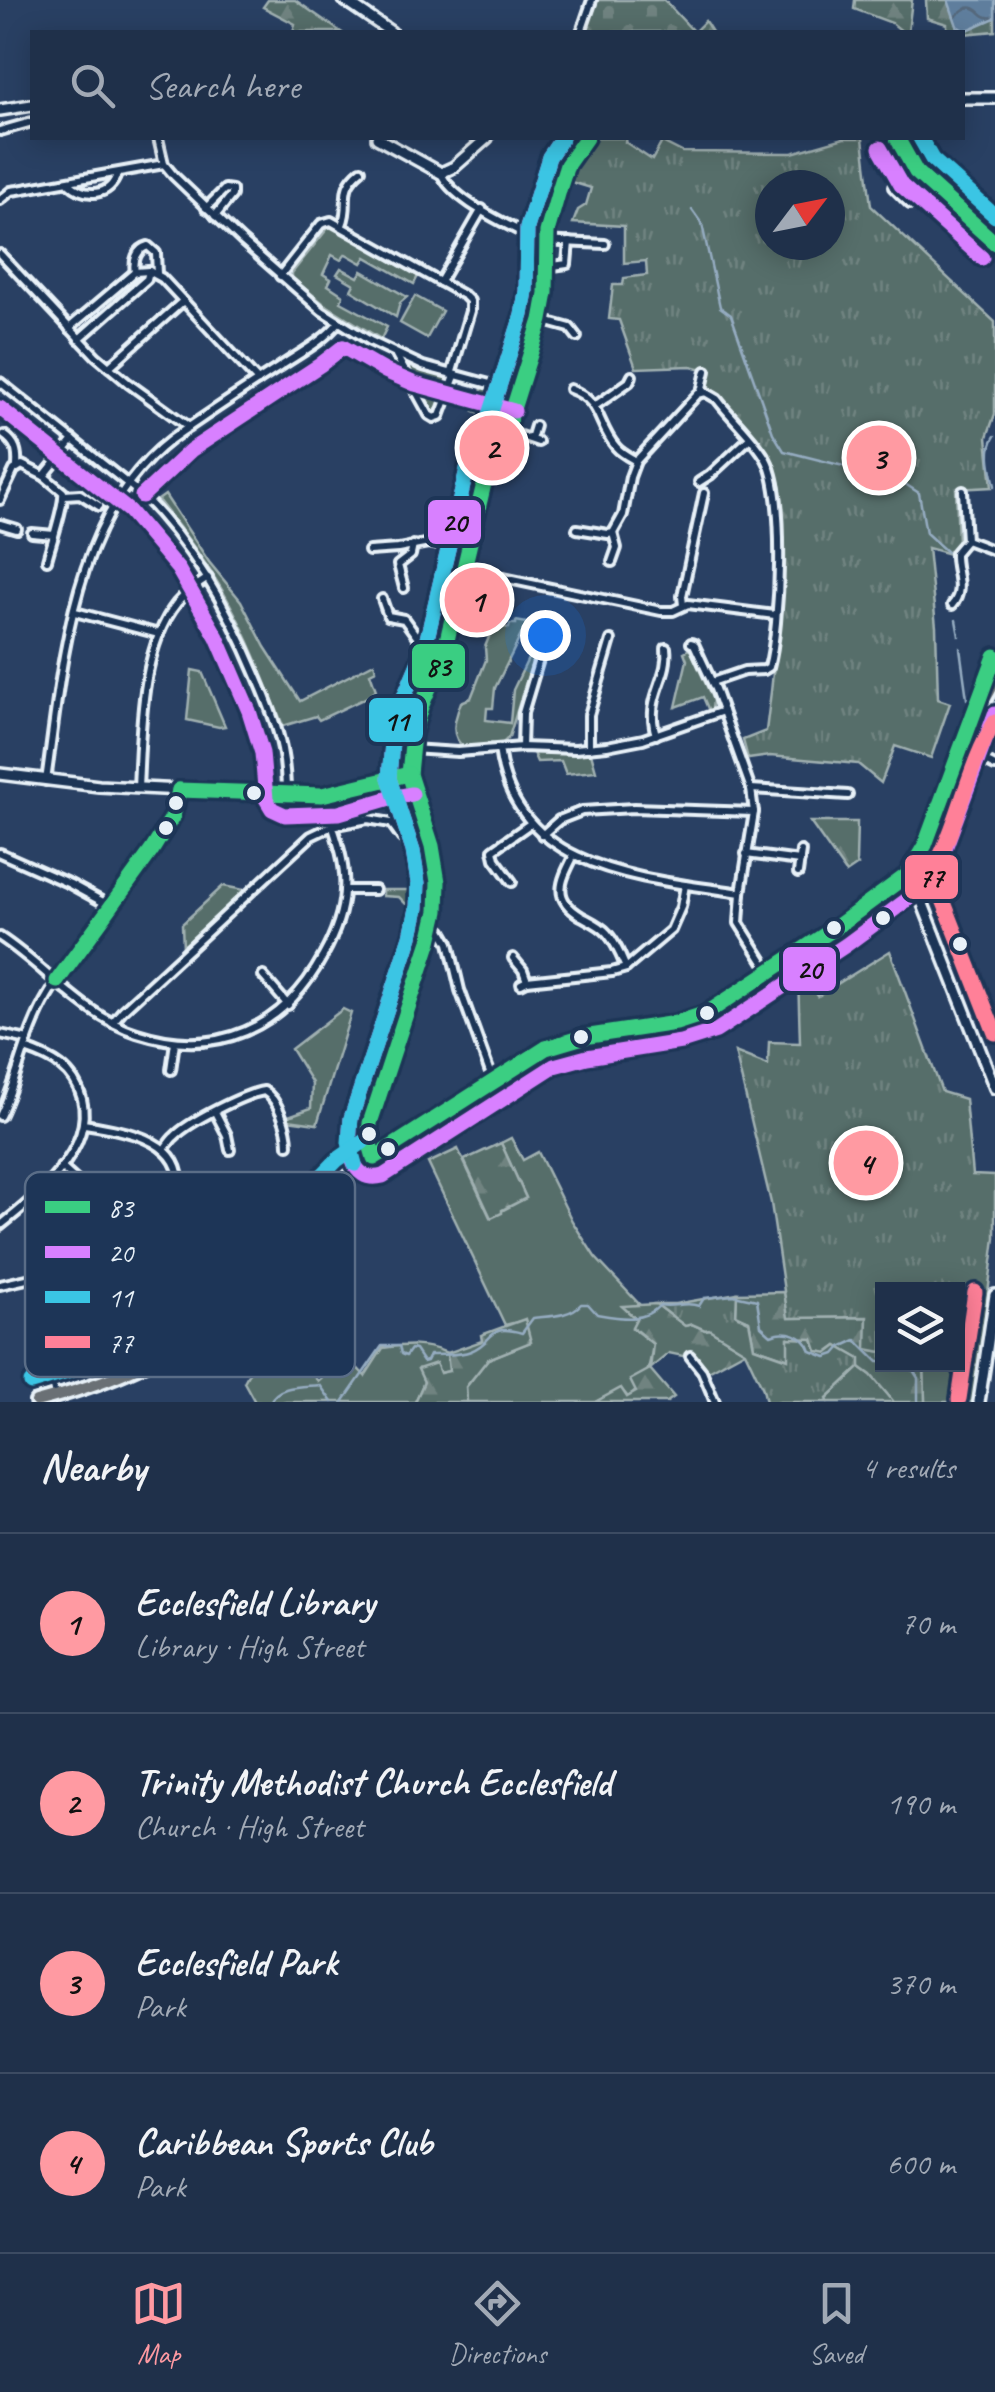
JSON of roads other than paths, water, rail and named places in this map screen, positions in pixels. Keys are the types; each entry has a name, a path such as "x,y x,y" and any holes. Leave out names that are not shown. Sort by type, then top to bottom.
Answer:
{"main road":[{"path":"976,714 976,702 995,656"},
{"path":"354,1172 541,1051 568,1040 689,1020 711,1010 907,876 925,845 960,749 995,682"},
{"path":"918,890 925,845"},
{"path":"36,1402 112,1377"}],"street":[{"path":"344,0 387,30"},
{"path":"581,30 592,0"},
{"path":"965,98 995,98"},
{"path":"0,110 30,104"},
{"path":"0,130 30,122"},
{"path":"158,140 164,164 206,208 303,296 338,322 396,354 453,375 519,392"},
{"path":"381,140 441,173 449,186 482,209 546,244 605,244"},
{"path":"441,173 454,167 484,140"},
{"path":"374,1158 369,1141 370,1123 435,925 436,866 409,774 411,749 421,708 444,654 486,474 506,431 541,320 546,292 546,244 564,174 585,140"},
{"path":"898,140 910,166 995,243"},
{"path":"0,200 11,191 164,164"},
{"path":"342,226 347,214 345,190 360,170"},
{"path":"68,182 80,191 100,192 114,183 118,174"},
{"path":"893,187 908,202 923,179"},
{"path":"206,208 224,189 232,190 215,216"},
{"path":"440,282 482,209"},
{"path":"280,276 322,224 331,221 468,298 471,305 440,416 431,417 396,354"},
{"path":"546,267 566,264 569,242"},
{"path":"79,339 153,272 156,253 148,246 138,252 135,272"},
{"path":"0,254 108,367 189,426"},
{"path":"69,328 135,272 153,272 258,381"},
{"path":"108,367 183,301"},
{"path":"541,320 570,328 577,338"},
{"path":"46,781 59,685 75,612 98,535 128,482 153,454 189,426 331,332 338,322"},
{"path":"612,562 617,548 614,533 624,515 636,461 701,392 706,371"},
{"path":"595,406 632,376"},
{"path":"0,382 128,482 172,526 208,578 247,654 282,750 286,795"},
{"path":"570,389 588,398 616,447 636,461"},
{"path":"701,392 716,400 750,438 771,470 778,505 771,663 767,669 744,671 712,682"},
{"path":"506,431 534,440 535,426"},
{"path":"0,500 18,466 16,449 4,434"},
{"path":"699,482 750,438"},
{"path":"44,476 72,440"},
{"path":"18,466 27,466 44,476 65,495 80,494 99,506"},
{"path":"952,605 959,588 955,553 966,540 963,491"},
{"path":"683,605 704,493"},
{"path":"47,560 65,495"},
{"path":"0,524 17,529"},
{"path":"577,529 614,533"},
{"path":"32,533 54,534"},
{"path":"966,540 995,552"},
{"path":"368,550 436,543 470,550"},
{"path":"404,588 398,565 411,555 413,545"},
{"path":"465,570 662,611 673,611 683,605 775,614"},
{"path":"138,788 143,712 159,634 183,597 208,578"},
{"path":"382,598 388,616 404,619 426,656"},
{"path":"75,612 159,634"},
{"path":"522,747 523,713 543,636"},
{"path":"589,748 589,716 611,640"},
{"path":"691,643 712,682 750,789 754,812 739,924 770,972"},
{"path":"656,735 651,710 667,657 666,648"},
{"path":"392,767 417,669 426,656 444,654"},
{"path":"411,749 458,752 522,747 589,748 656,735 723,711"},
{"path":"499,749 513,797 542,835 560,848 622,873 741,893"},
{"path":"960,749 995,766"},
{"path":"0,774 138,788 286,795 322,795 409,774"},
{"path":"750,789 848,795"},
{"path":"0,1116 40,1009 152,850 173,816 179,790"},
{"path":"0,937 112,1023 138,1034 175,1042 235,1035 288,1006 310,979 340,916 344,890 342,862 322,795"},
{"path":"542,835 559,820 582,811 634,808 754,812"},
{"path":"112,1023 311,836 332,826 368,819 394,825 402,838"},
{"path":"512,882 493,850 531,823"},
{"path":"798,872 802,851"},
{"path":"0,854 112,907"},
{"path":"746,854 800,861"},
{"path":"574,855 560,888 563,898 572,910 604,930 626,968"},
{"path":"907,876 918,890 995,1088"},
{"path":"513,958 523,970 524,983 626,968 675,924 686,885"},
{"path":"344,890 375,890"},
{"path":"435,925 449,943 465,1005 494,1084"},
{"path":"262,976 288,1006"},
{"path":"0,1034 28,1040"},
{"path":"171,1070 175,1042"},
{"path":"25,1050 48,1057 68,1072 82,1102 84,1124 71,1153 57,1172"},
{"path":"164,1150 177,1133 257,1092 268,1092 275,1102 288,1145"},
{"path":"215,1112 228,1135 230,1150"},
{"path":"84,1124 139,1136 164,1150 177,1172"},
{"path":"61,1167 66,1172"},
{"path":"0,1226 25,1206"},
{"path":"0,1285 25,1279"},
{"path":"980,1402 995,1295"},
{"path":"690,1356 702,1370 714,1402"},
{"path":"50,1377 55,1397"}],"water":[{"path":"948,0 995,0 995,18 965,31 957,26"}],"waterway":[{"path":"692,210 702,224 720,307 731,315 773,433 784,451 899,480 919,493 926,533 947,552"},
{"path":"995,436 990,454 995,486"},
{"path":"956,620 959,636"},
{"path":"960,648 967,699"},
{"path":"977,739 995,702"},
{"path":"343,1402 382,1346 399,1346 406,1356 411,1349 415,1350 423,1362 430,1355 471,1351 502,1330 522,1333 533,1318 565,1314 581,1304 588,1304 597,1314 631,1318 647,1315 660,1305 699,1306 704,1298 734,1295 757,1300 761,1326 771,1335 795,1335 811,1351 826,1357 856,1340 875,1359"},
{"path":"914,1372 918,1378 918,1402"},
{"path":"270,1402 285,1389 320,1385 332,1402"}],"place":[{"name":"Trinity Methodist Church Ecclesfield","path":"492,448"},
{"name":"Ecclesfield Park","path":"879,458"},
{"name":"Ecclesfield Library","path":"477,600"},
{"name":"Caribbean Sports Club","path":"866,1163"}]}
